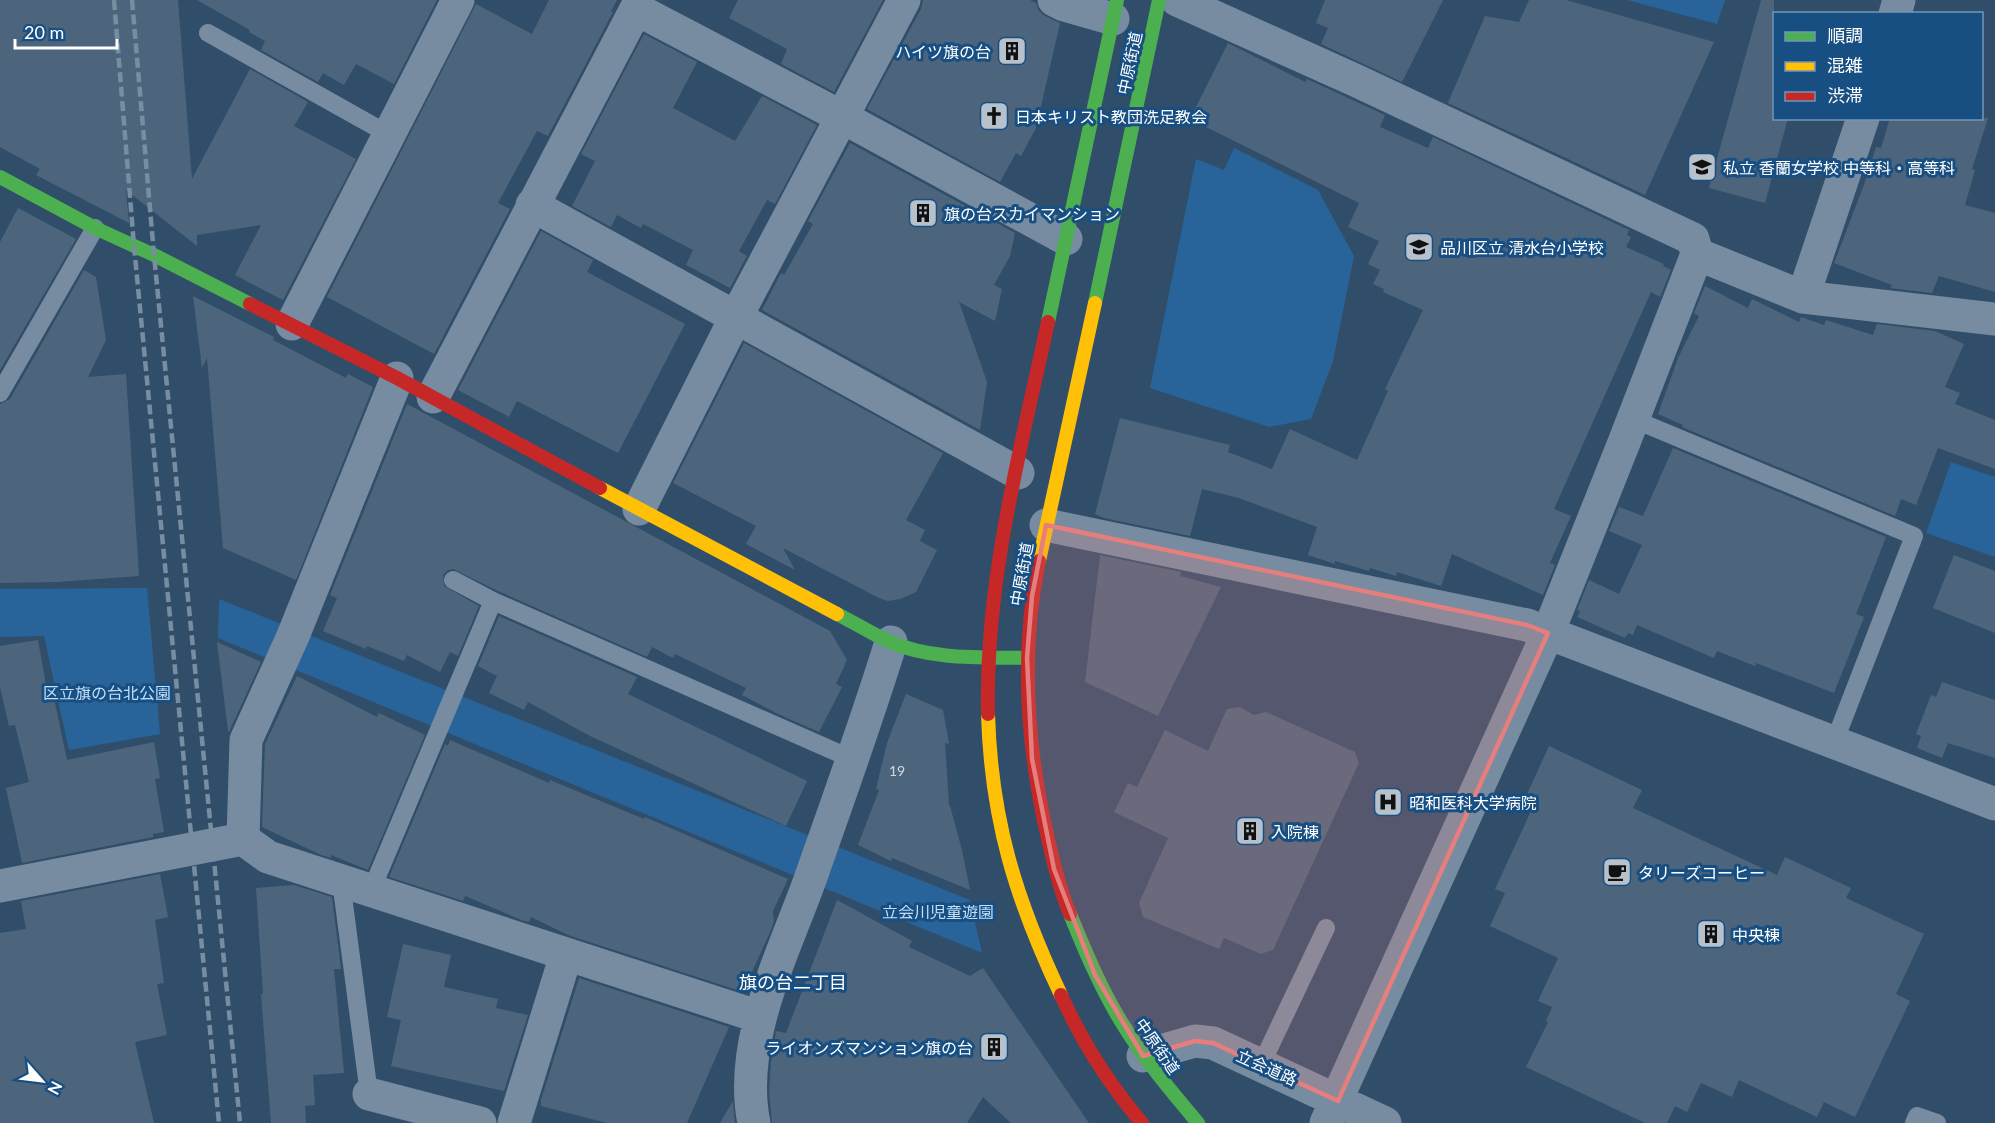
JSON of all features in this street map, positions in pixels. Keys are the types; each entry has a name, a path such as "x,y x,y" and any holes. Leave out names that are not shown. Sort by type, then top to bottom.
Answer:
{"main road":[{"name":"中原街道","path":"1159,0 1046,525 1032,596 1027,658 1032,759 1041,813 1054,869 1081,944 1095,975 1126,1031 1184,1109 1198,1123"},
{"name":"中原街道","path":"1115,10 994,583 987,657 993,782 1003,838 1023,906 1067,1009 1104,1073 1142,1123"},
{"path":"0,177 95,228 397,378 891,642 913,651 934,655 1027,658"}],"street":[{"path":"292,324 458,0"},
{"path":"639,509 736,317 904,0"},
{"path":"1054,0 1064,5 1115,10"},
{"path":"1178,0 1357,81 1693,239 1697,254 1548,633 1332,1112"},
{"path":"433,397 636,9 1066,238"},
{"path":"1803,297 1862,120"},
{"path":"532,205 1018,473"},
{"path":"1697,254 1803,297 1995,319"},
{"path":"243,839 246,740 293,636 397,378"},
{"path":"1046,525 1527,625 1995,804"},
{"path":"754,1123 750,1106 751,1071 760,1017 891,642"},
{"path":"0,886 243,839 268,857 760,1017"},
{"path":"514,1123 566,955"},
{"name":"立会道路","path":"1143,1056 1195,1041 1213,1044 1261,1065 1332,1112 1385,1123"},
{"path":"369,1094 480,1123"}],"lane":[{"path":"208,33 388,134"},
{"path":"0,393 95,228"},
{"path":"1633,420 1914,536 1834,743"},
{"path":"453,580 493,601 852,759"},
{"path":"369,1094 356,886 493,601"},
{"path":"1261,1065 1326,928"},
{"path":"1914,1123 1917,1116 1936,1123"}],"highlighted area":[{"path":"1046,525 1527,625 1548,633 1338,1101 1213,1043 1195,1041 1143,1056 1095,975 1054,869 1032,759 1027,658 1032,596"}],"green space":[{"path":"1627,0 1725,0 1717,24"},
{"path":"1234,148 1318,190 1354,256 1333,361 1311,419 1269,427 1150,388 1196,159 1224,170"},
{"path":"1951,462 1995,477 1995,557 1926,533"},
{"name":"区立旗の台北公園","path":"147,588 160,734 69,750 44,636 0,637 0,589"},
{"name":"立会川児童遊園","path":"219,599 970,900 982,953 218,638"}],"building":[{"path":"0,0 178,0 192,179 250,69 308,102 294,126 356,159 283,300 235,275 261,225 197,235 197,246 126,190 129,223 36,175 40,169 0,147"},
{"path":"197,0 437,0 394,84 356,64 344,85 323,73 318,82 261,50 265,41"},
{"path":"549,0 617,0 611,11 613,12 548,136 537,131 498,203 510,209 434,354 327,297 476,4 532,34"},
{"path":"738,0 883,0 834,92 781,64 787,49 729,18"},
{"path":"923,0 1030,0 1036,3 1039,11 1045,16 1060,23 1036,128 1021,156 1016,153 1000,182 867,109 921,9"},
{"path":"1325,0 1443,0 1402,82 1321,44 1328,28 1316,23"},
{"path":"1529,0 1566,0 1714,42 1645,195 1448,103 1485,16 1519,22"},
{"path":"1761,0 1774,0 1773,120 1787,120 1765,203 1709,188"},
{"path":"644,34 697,62 673,108 735,141 762,96 817,125 775,204 767,200 739,251 747,256 730,288 686,265 693,250 643,224 641,228 617,215 611,227 572,206 595,161 581,154"},
{"path":"1228,43 1305,82 1307,79 1385,115 1380,127 1428,148 1433,137 1629,230 1627,235 1631,237 1626,247 1664,264 1663,266 1671,270 1660,297 1651,292 1554,509 1571,516 1550,563 1555,565 1543,595 1452,554 1441,586 1397,572 1396,576 1335,561 1335,564 1308,555 1317,527 1239,498 1202,489 1190,536 1104,518 1095,514 1120,418 1230,445 1228,452 1272,469 1290,429 1357,460 1388,391 1385,389 1423,310 1383,292 1384,289 1373,284 1380,270 1368,264 1379,241 1348,227 1359,203 1190,119"},
{"path":"1983,118 1988,118 1972,169 1975,170 1965,205 1995,213 1995,292 1939,276 1932,293 1890,288 1892,285 1834,263 1876,147 1881,148 1889,120 1983,120"},
{"path":"850,143 1015,233 1010,256 994,285 1002,289 995,321 959,302 987,382 980,430 762,310 781,273 784,275 813,224 808,221"},
{"path":"18,208 76,239 0,370 0,242"},
{"path":"541,231 593,260 587,272 685,324 618,453 517,401 509,417 458,390"},
{"path":"84,270 96,277 106,340 88,377 126,374 139,576 57,582 0,583 0,404 10,399"},
{"path":"1705,286 1748,308 1752,299 1799,322 1801,317 1824,325 1826,320 1873,335 1877,324 1935,331 1964,344 1945,387 1960,393 1955,404 1995,420 1995,469 1938,448 1916,505 1901,499 1895,516 1682,427 1683,425 1658,414 1678,358 1699,316 1694,313"},
{"path":"193,296 274,337 273,340 346,378 348,374 373,387 296,580 223,548 207,358 202,368"},
{"path":"744,343 943,453 906,520 925,530 920,541 937,550 916,592 888,601 783,548 795,570 746,544 756,526 673,483"},
{"path":"407,404 830,631 847,660 836,684 842,687 819,732 742,695 746,688 675,654 673,658 652,647 647,657 453,569 443,575 444,586 479,606 458,656 450,652 440,672 407,655 404,661 367,646 366,649 323,631 337,598 330,595"},
{"path":"1673,448 1886,537 1856,614 1864,617 1834,693 1756,663 1755,666 1717,651 1714,658 1637,625 1633,635 1628,633 1625,638 1577,617 1580,611 1577,610 1589,580 1619,594 1642,545 1609,531 1619,507 1643,516"},
{"path":"1100,555 1181,572 1180,576 1221,587 1158,716 1085,682"},
{"path":"1954,555 1995,571 1995,633 1933,608"},
{"path":"499,616 637,677 628,694 807,781 786,826 590,736 528,702 524,710 489,693 497,676 478,666"},
{"path":"38,640 46,685 51,684 67,760 154,742 160,778 155,779 164,832 153,834 153,837 22,863 6,788 29,782 15,725 9,726 0,687 0,646"},
{"path":"217,642 261,662 229,732 228,731"},
{"path":"297,676 377,717 379,713 425,735 368,870 331,855 331,858 321,855 262,827 265,744"},
{"path":"1942,682 1995,700 1995,758 1948,743 1942,758 1917,748 1921,736 1916,734 1931,695 1936,697"},
{"path":"906,694 943,710 949,744 945,743 949,805 962,850 970,890 892,858 891,861 858,845 879,790 876,789 887,743"},
{"name":"入院棟","path":"1240,707 1254,715 1266,712 1355,752 1359,763 1273,950 1261,954 1224,938 1219,949 1143,917 1139,903 1168,838 1114,812 1128,783 1137,787 1165,730 1208,751 1227,709"},
{"path":"450,740 549,783 550,780 644,819 645,817 788,879 773,911 774,922 771,930 743,992 568,935 531,917 529,922 524,921 465,896 463,901 389,877 445,744 448,746"},
{"name":"中央棟","path":"1549,746 1642,790 1633,808 1777,875 1785,857 1851,888 1846,898 1924,934 1896,994 1910,1001 1855,1117 1824,1102 1817,1117 1739,1080 1732,1097 1701,1083 1687,1112 1675,1106 1667,1123 1645,1123 1526,1067 1548,1022 1546,1021 1552,1007 1538,1001 1558,958 1490,926 1505,893 1495,889 1532,809 1522,805"},
{"path":"160,874 168,917 155,920 164,983 157,984 167,1035 135,1042 154,1123 0,1123 0,933 26,929 21,901"},
{"path":"294,885 332,897 341,969 334,969 344,1073 313,1075 315,1105 305,1106 306,1123 271,1123 256,888"},
{"path":"837,900 912,941 909,947 970,976 983,968 1089,1123 1011,1123 983,1097 967,1123 772,1123 769,1091 776,1031 786,1033"},
{"path":"403,944 451,955 444,987 498,999 496,1008 528,1015 504,1091 391,1066 401,1020 387,1017"},
{"path":"579,978 729,1027 687,1123 607,1123 541,1106"},
{"path":"733,1101 735,1123 720,1123"}],"railway":[{"path":"114,0 134,246 219,1123"},
{"path":"132,0 154,255 240,1123"}],"traffic: fast":[{"path":"1048,322 1117,0"},
{"path":"1095,303 1159,0"},
{"path":"0,177 95,228 250,304"},
{"path":"837,614 890,642 923,652 957,656 1027,658"},
{"path":"1070,914 1114,1010 1149,1062 1198,1123"}],"traffic: slow":[{"path":"1039,561 1095,303"},
{"path":"600,488 837,614"},
{"path":"988,714 994,789 1009,859 1031,926 1061,995"}],"traffic: jam":[{"path":"250,304 397,378 600,488"},
{"path":"988,714 992,615 998,566 1016,468 1048,322"},
{"path":"1039,561 1033,594 1028,659 1030,724 1044,821 1058,880 1070,914"},
{"path":"1061,995 1097,1062 1142,1123"}],"place":[{"name":"ハイツ旗の台","path":"1012,51"},
{"name":"日本キリスト教団洗足教会","path":"994,116"},
{"name":"私立 香蘭女学校 中等科・高等科","path":"1702,167"},
{"name":"旗の台スカイマンション","path":"923,213"},
{"name":"品川区立 清水台小学校","path":"1419,247"},
{"name":"昭和医科大学病院","path":"1388,802"},
{"name":"入院棟","path":"1250,831"},
{"name":"タリーズコーヒー","path":"1617,872"},
{"name":"中央棟","path":"1711,934"},
{"name":"ライオンズマンション旗の台","path":"994,1047"}],"district":[{"name":"旗の台二丁目","path":"793,982"}]}
